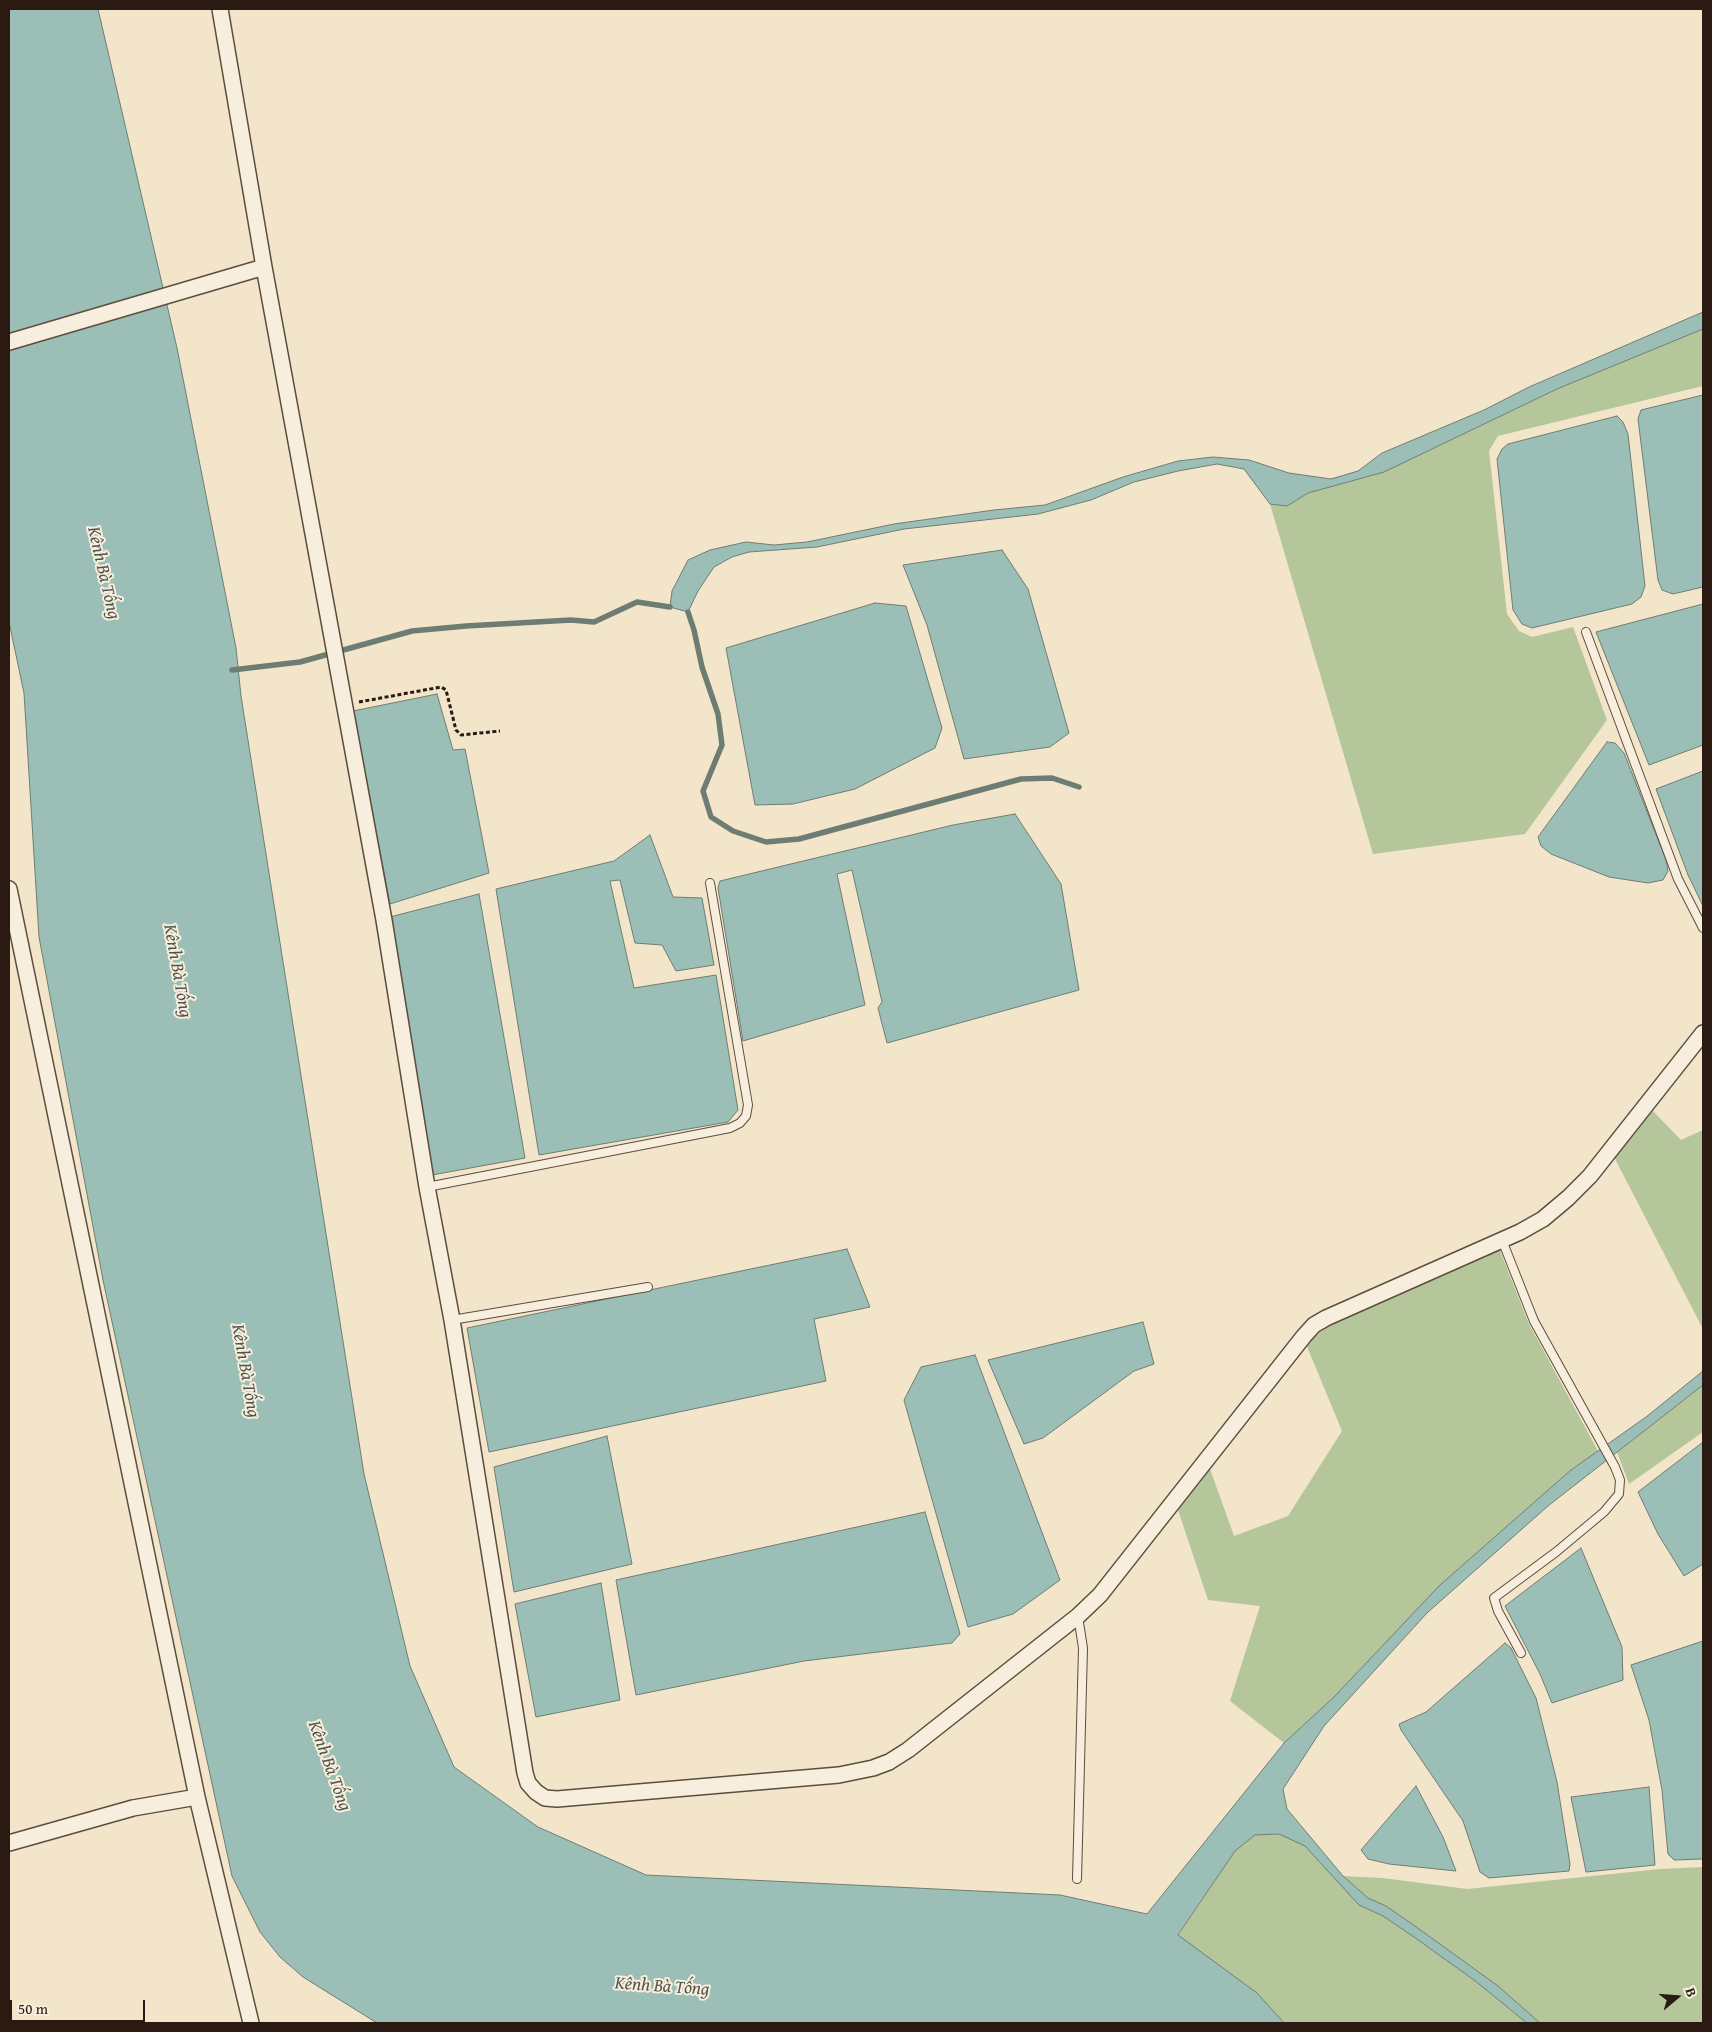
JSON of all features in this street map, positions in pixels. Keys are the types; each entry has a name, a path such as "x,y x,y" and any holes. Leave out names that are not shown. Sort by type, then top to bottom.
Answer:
{"street":[{"path":"220,9 264,267 382,911 427,1187 452,1320 525,1773 528,1783 536,1792 545,1798 557,1799 839,1775 873,1768 889,1762 908,1750 1078,1616 1100,1595 1314,1325 1502,1240 1543,1219 1590,1176 1703,1033"},
{"path":"9,342 264,267"},
{"path":"9,889 197,1797 250,2023"},
{"path":"9,1843 133,1808 197,1797"}],"lane":[{"path":"1586,632 1678,879 1703,928"},
{"path":"427,1187 730,1128 740,1123 746,1116 748,1105 710,883"},
{"path":"1502,1240 1534,1321 1594,1433 1615,1466 1620,1480 1619,1494 1604,1512 1556,1552 1494,1598 1498,1611 1521,1653"},
{"path":"452,1320 648,1287"},
{"path":"1077,1879 1083,1648 1078,1616"}],"path":[{"path":"343,705 441,687 446,690 456,730 461,735 500,731"}],"green space":[{"path":"1703,329 1703,386 1498,436 1489,451 1507,614 1519,631 1532,637 1573,627 1607,720 1525,834 1373,854 1270,504 1287,506 1308,493 1384,472 1557,389"},
{"path":"1652,1110 1681,1140 1703,1130 1703,1329 1614,1157"},
{"path":"1499,1248 1529,1324 1598,1451 1571,1470 1440,1585 1334,1697 1284,1743 1230,1701 1260,1606 1208,1600 1177,1507 1209,1466 1234,1536 1288,1516 1342,1431 1306,1344 1334,1321"},
{"path":"1703,1385 1703,1432 1629,1484 1617,1452"},
{"path":"1279,1834 1305,1845 1359,1905 1383,1916 1414,1937 1474,1980 1527,2023 1284,2023 1257,1993 1178,1936 1235,1851 1255,1835"},
{"path":"1703,1867 1703,2023 1540,2023 1498,1986 1386,1906 1368,1898 1343,1876 1383,1878 1467,1889 1660,1869"}],"water":[{"name":"Kênh Bà Tống","path":"9,9 98,9 177,348 236,648 241,696 364,1474 410,1666 454,1767 538,1827 646,1875 1060,1895 1147,1914 1284,1743 1334,1697 1440,1585 1571,1470 1646,1417 1703,1371 1703,1385 1548,1506 1427,1613 1324,1726 1283,1789 1287,1809 1343,1876 1368,1898 1386,1906 1498,1986 1540,2023 1527,2023 1474,1980 1414,1937 1383,1916 1359,1905 1305,1846 1279,1834 1255,1835 1235,1851 1178,1935 1257,1993 1284,2023 377,2023 303,1977 280,1957 260,1932 232,1876 103,1280 39,937 24,693 9,622"},
{"path":"1703,312 1703,329 1557,389 1384,472 1308,493 1287,506 1270,504 1244,469 1217,464 1134,482 1091,500 1038,514 904,529 817,547 749,552 732,557 714,567 698,591 688,612 670,607 672,591 688,560 710,550 746,542 774,545 807,542 894,524 1045,505 1123,477 1178,461 1213,457 1249,460 1289,473 1331,479 1358,471 1382,453 1484,410 1529,387"},
{"path":"1703,395 1703,587 1673,594 1662,590 1658,580 1638,419 1641,410"},
{"path":"1617,416 1623,422 1628,434 1645,586 1641,597 1632,604 1532,628 1522,624 1513,610 1497,459 1502,449 1508,444"},
{"path":"1002,550 1028,589 1069,733 1050,747 964,759 927,625 903,565"},
{"path":"875,603 906,606 942,728 935,748 855,789 793,804 755,805 726,648"},
{"path":"1703,604 1703,745 1649,765 1596,632"},
{"path":"437,694 453,750 465,749 489,873 390,904 353,711"},
{"path":"1607,742 1615,743 1624,753 1666,860 1668,871 1663,880 1648,883 1609,877 1551,854 1541,846 1538,837"},
{"path":"1703,771 1703,906 1688,875 1656,789"},
{"path":"1015,814 1061,884 1079,990 887,1043 878,1008 882,1002 852,870 837,874 865,1005 743,1041 718,888 720,881 953,825"},
{"path":"650,835 673,897 702,898 714,965 676,971 662,945 635,943 620,880 610,881 634,988 716,975 738,1110 728,1122 539,1155 496,889 614,861"},
{"path":"479,894 525,1158 432,1175 390,917"},
{"path":"847,1249 870,1307 814,1319 826,1381 489,1452 467,1328"},
{"path":"1143,1322 1154,1364 1134,1371 1043,1438 1024,1444 988,1360"},
{"path":"975,1355 1060,1580 1013,1614 968,1627 904,1400 921,1367"},
{"path":"607,1436 632,1564 514,1592 494,1467"},
{"path":"1703,1442 1703,1564 1684,1576 1658,1534 1638,1492"},
{"path":"925,1512 960,1634 952,1643 804,1661 636,1695 616,1580"},
{"path":"1581,1548 1622,1647 1623,1680 1552,1703 1540,1674 1505,1606"},
{"path":"601,1583 620,1700 536,1717 515,1604"},
{"path":"1703,1641 1703,1859 1674,1860 1668,1854 1662,1790 1649,1720 1631,1665"},
{"path":"1505,1643 1511,1648 1536,1698 1557,1782 1570,1864 1569,1871 1489,1878 1480,1872 1463,1821 1401,1730 1399,1724 1426,1712"},
{"path":"1416,1786 1443,1837 1456,1871 1389,1864 1368,1859 1361,1850"},
{"path":"1649,1787 1655,1865 1586,1872 1571,1797"}],"waterway":[{"path":"232,670 300,662 412,631 571,620 594,622 637,602 670,607"},
{"path":"688,612 702,667 718,714 722,745 703,791 711,817 733,831 766,842 799,839 1021,779 1052,778 1079,787"}]}
